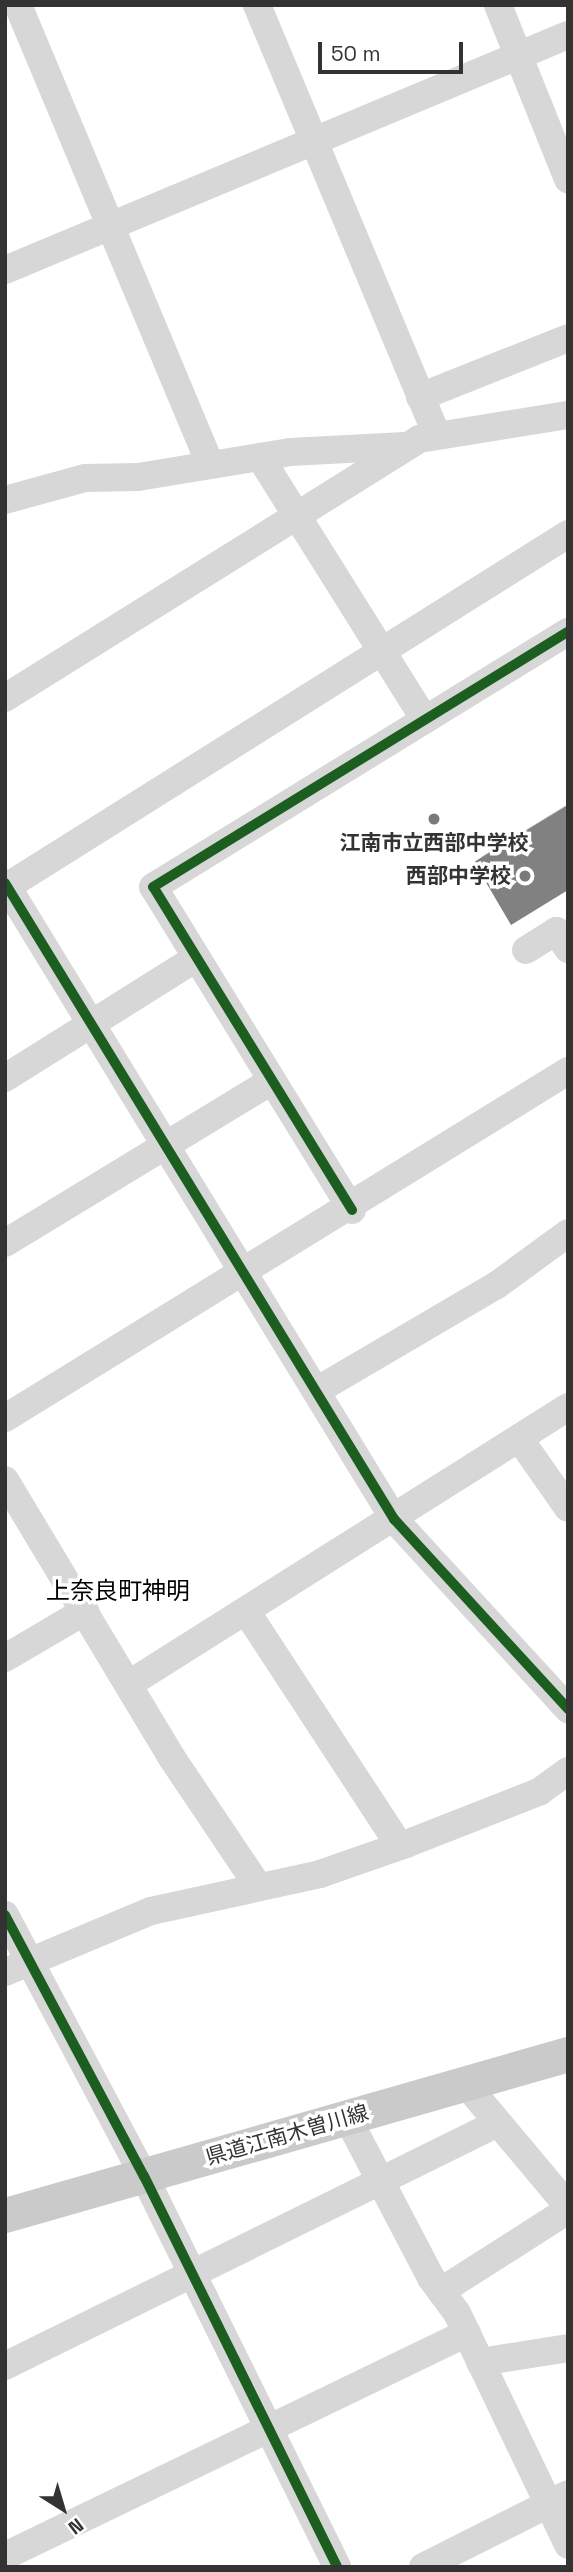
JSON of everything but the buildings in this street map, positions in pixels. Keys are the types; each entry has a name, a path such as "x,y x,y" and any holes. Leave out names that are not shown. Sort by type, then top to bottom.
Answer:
{"main road":[{"name":"県道江南木曽川線","path":"5,2215 568,2054"}],"street":[{"path":"18,5 210,465"},
{"path":"257,5 437,436"},
{"path":"498,5 568,179"},
{"path":"5,270 568,35"},
{"path":"420,397 568,338"},
{"path":"5,698 408,446 437,436 568,415"},
{"path":"5,500 85,478 260,457 408,446"},
{"path":"260,457 296,518 383,649 425,720"},
{"path":"568,534 6,886 394,1519 568,1709"},
{"path":"352,1210 153,887 568,632"},
{"path":"526,950 556,932 568,949"},
{"path":"5,1078 196,958"},
{"path":"5,1418 242,1271 352,1210 568,1071"},
{"path":"5,1242 271,1081"},
{"path":"316,1391 497,1285 568,1233"},
{"path":"129,1684 568,1407"},
{"path":"519,1438 568,1508"},
{"path":"5,1480 129,1684 258,1886"},
{"path":"5,1658 85,1611"},
{"path":"246,1611 400,1846"},
{"path":"17,1966 151,1911 258,1886 400,1846 539,1792 567,1773"},
{"path":"5,1915 17,1966 144,2176 337,2567"},
{"path":"441,2291 568,2208 494,2125 465,2084"},
{"path":"347,2117 380,2186 467,2333 480,2362 558,2499 568,2545"},
{"path":"5,2365 380,2186 494,2125"},
{"path":"5,2556 467,2333"},
{"path":"480,2362 568,2348"},
{"path":"423,2567 558,2499"}],"cycle path":[{"path":"352,1210 153,887 568,632"},
{"path":"5,883 394,1519 568,1709"},
{"path":"5,1915 144,2176 337,2567"}],"place":[{"name":"江南市立西部中学校","path":"434,819"},
{"name":"西部中学校","path":"525,876"}],"district":[{"name":"上奈良町神明","path":"118,1591"}]}
